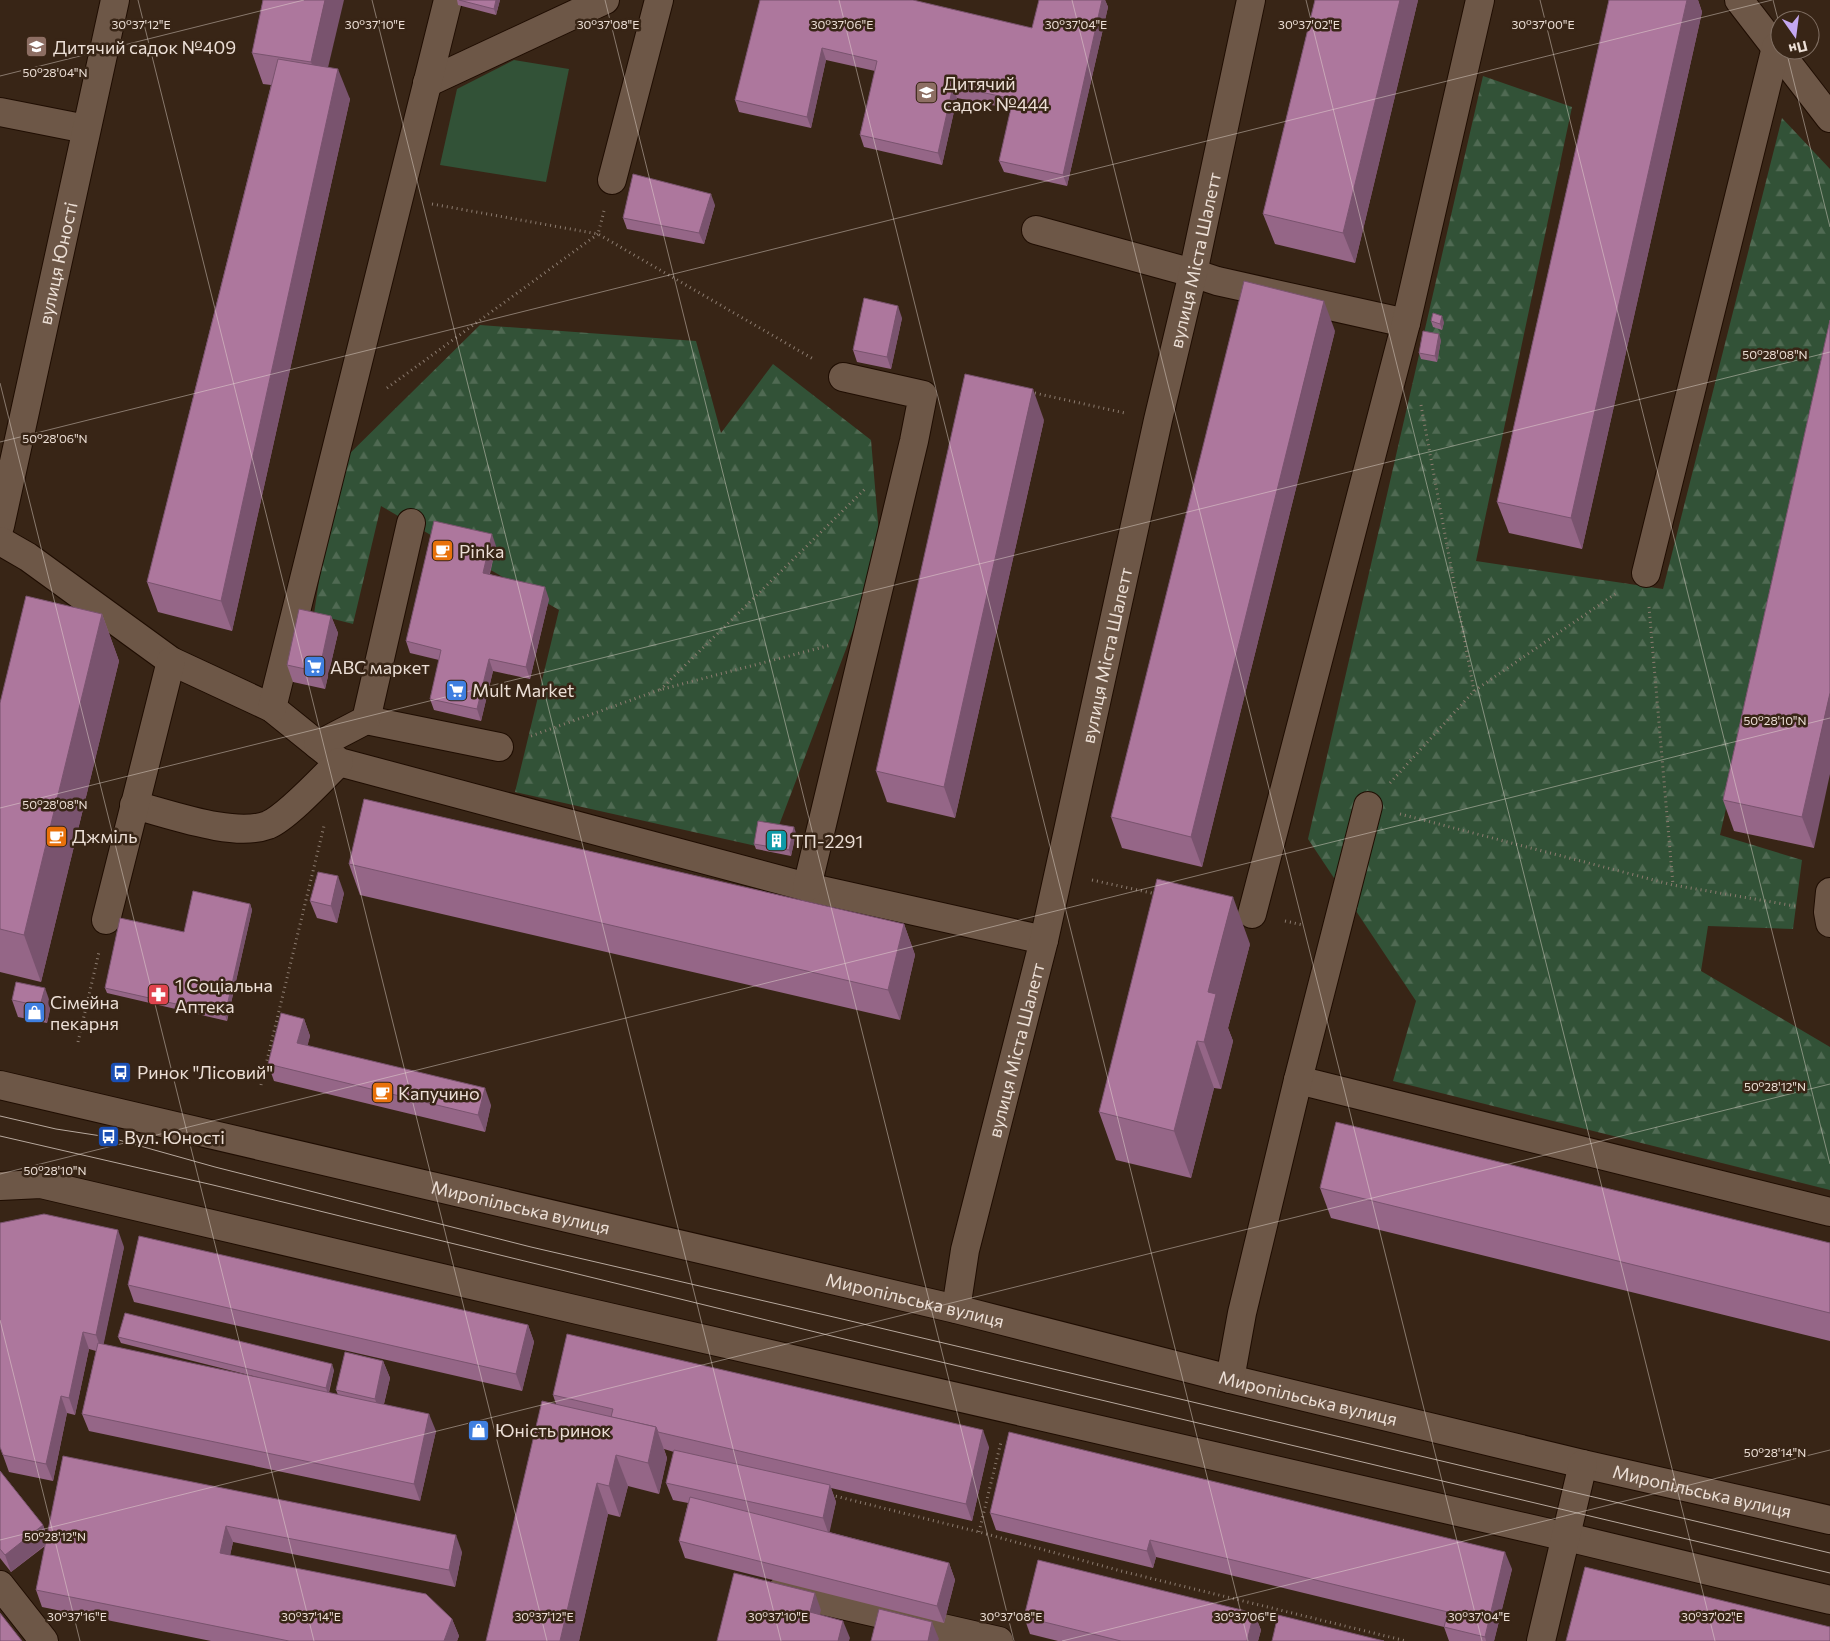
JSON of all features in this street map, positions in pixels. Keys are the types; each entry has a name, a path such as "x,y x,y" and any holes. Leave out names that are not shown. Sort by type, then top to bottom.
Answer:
{"street":[{"name":"вулиця Юності","path":"0,526 115,0"},
{"path":"272,708 448,0"},
{"path":"427,83 605,0"},
{"path":"612,180 659,0"},
{"name":"вулиця Міста Шалетт","path":"956,1310 965,1250 1044,940 1251,0"},
{"path":"1252,914 1406,323 1480,0"},
{"path":"1739,0 1770,39"},
{"path":"1646,573 1773,60"},
{"path":"1786,60 1830,118"},
{"path":"0,112 86,129"},
{"path":"1036,230 1216,281 1406,323"},
{"path":"807,887 914,441 923,395 843,377"},
{"path":"366,720 411,523"},
{"path":"0,541 28,557 171,661 272,708 340,762 807,887 1044,940"},
{"path":"106,920 171,661"},
{"path":"318,745 366,720 499,747"},
{"path":"134,805 223,828 249,830 269,824 289,810 340,762"},
{"path":"1230,1379 1242,1313 1298,1080 1368,806"},
{"path":"1298,1080 1830,1212"},
{"name":"Миропільська вулиця","path":"0,1084 956,1310 1230,1379 1583,1464 1830,1520"},
{"path":"0,1186 41,1184 587,1312 1567,1537 1830,1600"},
{"path":"1541,1641 1583,1464"},
{"path":"0,1585 44,1641"},
{"path":"757,1586 999,1641"}],"path":[{"path":"344,419 598,234 612,180"},
{"path":"399,198 598,234 843,377"},
{"path":"1022,391 1158,420"},
{"path":"1420,400 1474,691"},
{"path":"659,690 872,482"},
{"path":"1673,885 1646,573 1474,691 1368,806 1673,885 1829,909"},
{"path":"499,747 659,690 868,635"},
{"path":"260,1085 326,819"},
{"path":"1058,872 1166,896"},
{"path":"1252,914 1336,932"},
{"path":"78,1042 106,920"},
{"path":"979,1532 1010,1409"},
{"path":"827,1494 979,1532 1121,1571 1406,1641"}],"green space":[{"path":"514,60 569,69 546,182 440,165 457,89"},
{"path":"1483,76 1572,107 1476,561 1663,589 1782,118 1830,169 1830,347 1720,835 1802,860 1793,929 1708,926 1701,971 1830,1047 1830,1190 1393,1081 1416,1001 1308,839"},
{"path":"480,325 696,341 721,433 773,364 871,440 881,557 770,849 515,792 559,610 381,506 353,624 314,614 336,467"}],"building":[{"path":"263,0 325,0 311,62 252,53"},
{"path":"459,0 496,0 494,9"},
{"path":"760,0 913,0 1032,28 1039,0 1102,0 1063,175 999,161 1013,99 953,86 938,153 860,135 877,61 822,48 807,117 735,100"},
{"path":"1315,0 1400,0 1343,233 1263,214"},
{"path":"1609,0 1687,0 1571,518 1497,502"},
{"path":"278,59 338,69 221,601 147,582"},
{"path":"633,174 711,194 699,233 623,218"},
{"path":"1244,281 1324,301 1191,837 1111,817"},
{"path":"864,298 898,306 887,357 853,350"},
{"path":"1433,313 1442,316 1440,324 1431,321"},
{"path":"1830,320 1830,693 1802,817 1723,800"},
{"path":"1423,331 1439,334 1435,356 1419,353"},
{"path":"965,374 1033,389 944,787 876,771"},
{"path":"434,521 492,534 483,573 545,587 526,667 489,659 477,709 430,699 441,650 406,641"},
{"path":"26,596 102,614 24,935 0,929 0,703"},
{"path":"299,609 331,616 319,672 287,665"},
{"path":"364,799 904,924 888,990 349,864"},
{"name":"ТП-2291","path":"758,821 794,827 789,850 754,844"},
{"path":"318,872 338,876 331,906 310,901"},
{"path":"1157,879 1233,897 1208,992 1216,994 1204,1042 1197,1041 1174,1131 1099,1112"},
{"path":"193,891 250,904 225,1015 105,988 120,918 184,932"},
{"path":"16,982 45,988 40,1006 12,1000"},
{"path":"281,1013 304,1019 297,1043 485,1088 478,1115 268,1064"},
{"path":"1336,1122 1830,1243 1830,1313 1320,1188"},
{"path":"44,1214 118,1230 96,1335 83,1332 69,1398 61,1396 46,1464 3,1455 0,1447 0,1223"},
{"path":"139,1236 528,1325 516,1374 128,1285"},
{"path":"125,1313 332,1364 326,1388 118,1337"},
{"path":"567,1334 983,1430 966,1504 658,1432 656,1427 611,1417 613,1409 553,1395"},
{"path":"98,1343 429,1414 414,1484 82,1414"},
{"path":"345,1352 383,1361 375,1399 336,1390"},
{"path":"542,1401 656,1427 648,1463 616,1455 609,1486 597,1483 560,1641 486,1641"},
{"path":"1009,1432 1505,1552 1485,1637 1444,1627 1448,1612 1150,1540 1147,1551 990,1513"},
{"path":"674,1450 830,1485 823,1518 666,1483"},
{"path":"63,1456 456,1535 449,1570 226,1526 220,1553 426,1594 452,1619 444,1641 289,1641 36,1590"},
{"path":"0,1471 43,1525 5,1555 0,1549"},
{"path":"690,1497 949,1563 937,1606 679,1541"},
{"path":"1038,1560 1254,1613 1247,1641 1121,1641 1024,1617"},
{"path":"1585,1567 1830,1627 1830,1641 1566,1641"},
{"path":"734,1573 815,1593 810,1612 843,1621 838,1641 717,1641"},
{"path":"879,1609 932,1622 928,1641 871,1641"},
{"path":"0,1613 22,1641 0,1641"},
{"path":"1278,1615 1384,1641 1272,1641"}],"tram line":[{"path":"0,1116 56,1129 108,1137 215,1167 531,1247 1830,1553"},
{"path":"0,1136 213,1185 840,1338 1830,1573"}],"place":[{"name":"Дитячий садок №409","path":"37,47"},
{"name":"Дитячий садок №444","path":"927,93"},
{"name":"Pinka","path":"443,551"},
{"name":"АВС маркет","path":"314,667"},
{"name":"Mult Market","path":"456,690"},
{"name":"Джміль","path":"56,836"},
{"name":"ТП-2291","path":"776,841"},
{"name":"1 Соціальна Аптека","path":"159,995"},
{"name":"Сімейна пекарня","path":"34,1012"},
{"name":"Ринок \"Лісовий\"","path":"121,1072"},
{"name":"Капучино","path":"382,1093"},
{"name":"Вул. Юності","path":"108,1137"},
{"name":"Юність ринок","path":"479,1430"}]}
